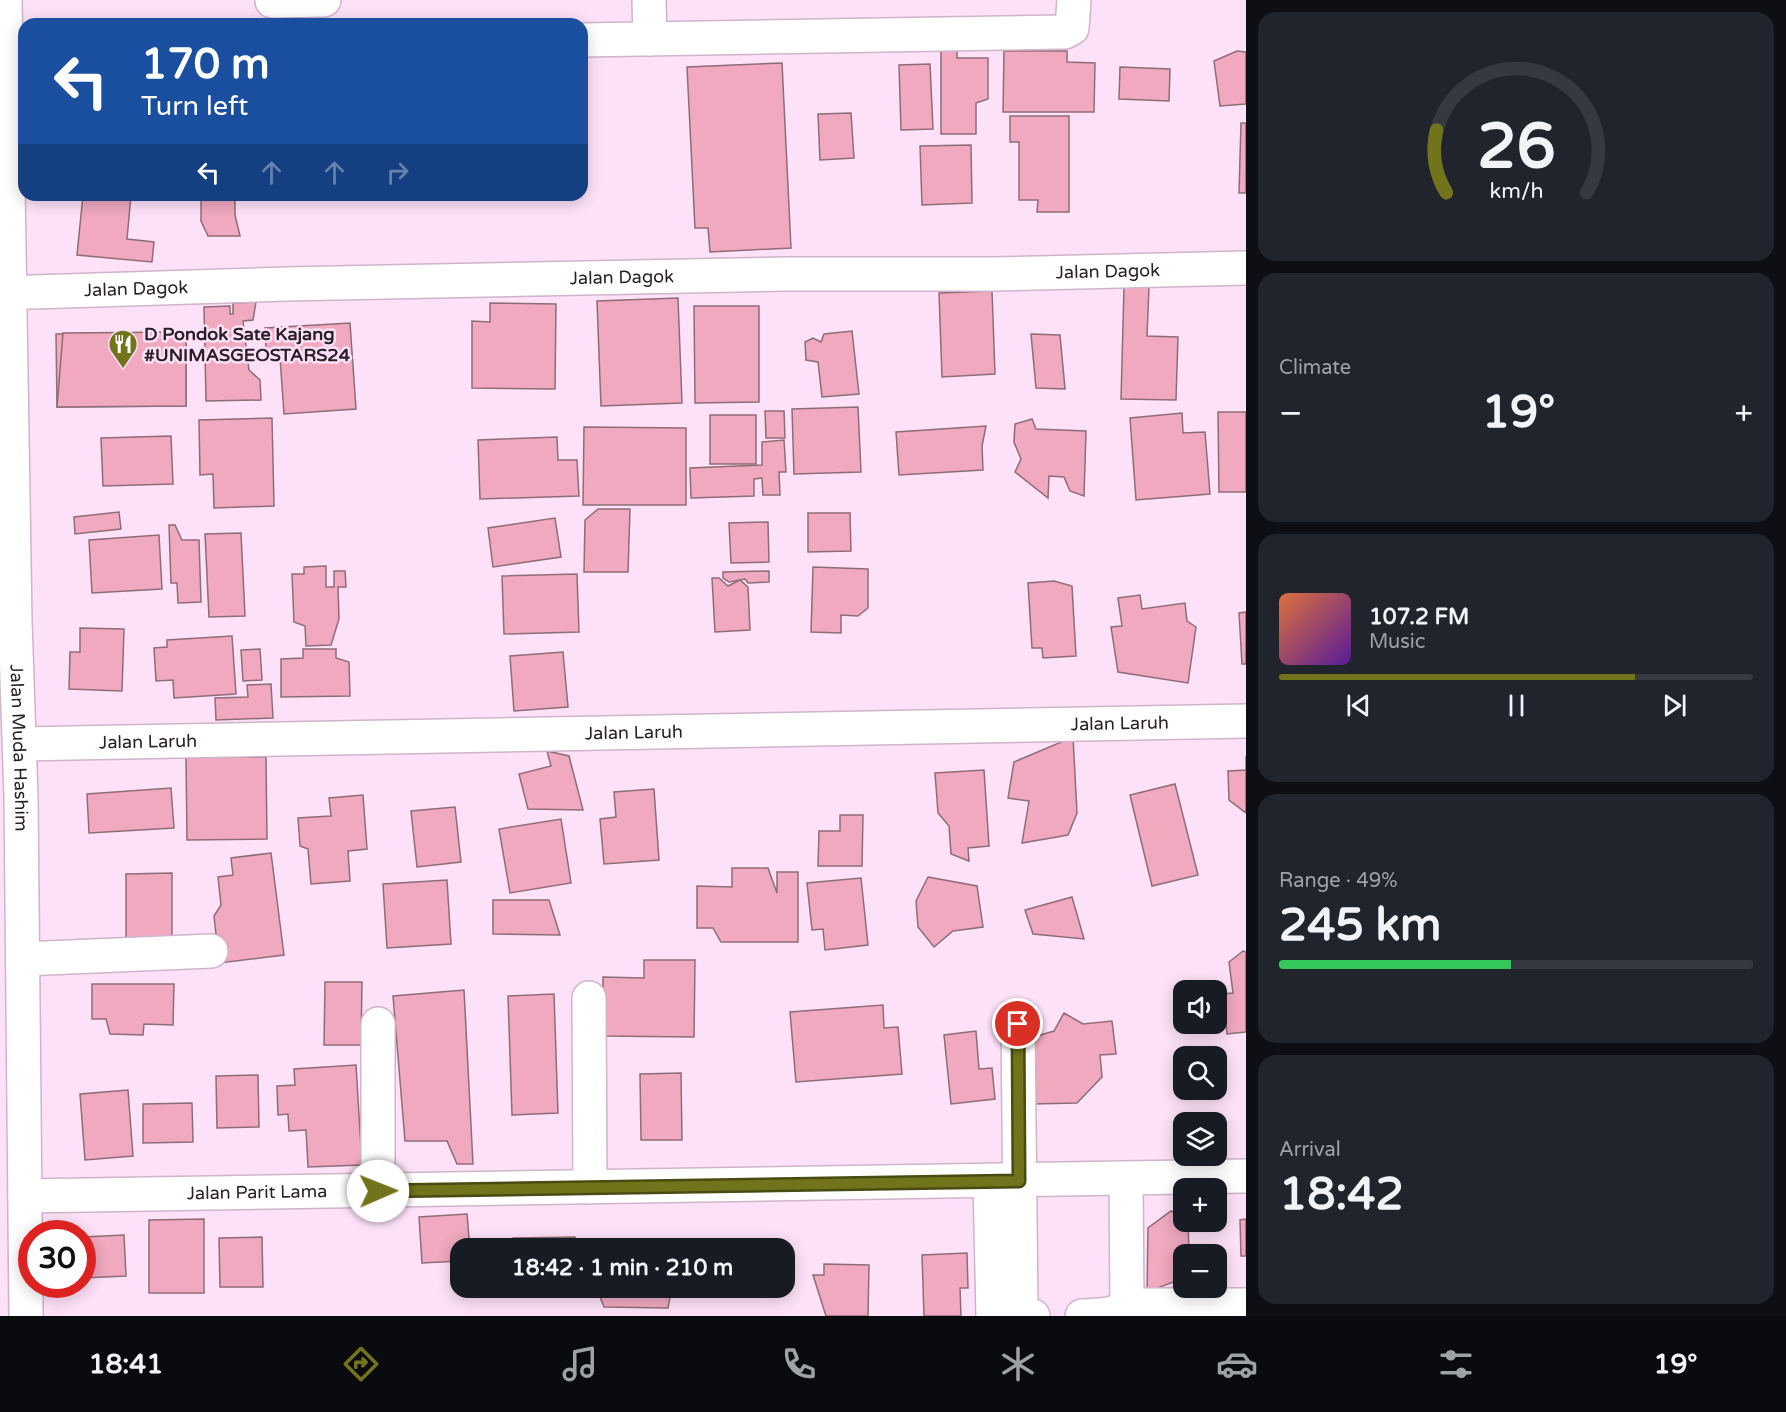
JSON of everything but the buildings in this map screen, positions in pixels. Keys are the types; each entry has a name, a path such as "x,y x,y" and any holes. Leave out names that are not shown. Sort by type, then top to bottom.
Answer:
{"street":[{"name":"Jalan Muda Hashim","path":"5,0 9,64 3,103 4,293 13,418 15,622 20,744 11,796 11,927 23,959 12,1156 25,1196 26,1316"},
{"path":"272,8 324,0"},
{"path":"649,0 650,39"},
{"path":"588,40 1065,32 1072,28 1074,22 1074,0"},
{"name":"Jalan Dagok","path":"4,293 286,284 783,274 1006,274 1246,268"},
{"name":"Jalan Laruh","path":"20,744 1246,721"},
{"path":"23,959 211,951"},
{"path":"588,998 590,1188"},
{"path":"378,1024 378,1191"},
{"path":"1017,1315 1005,1181 1018,1024"},
{"name":"Jalan Parit Lama","path":"25,1196 1126,1180 1246,1176"},
{"path":"1082,1316 1110,1315 1121,1312 1127,1305 1126,1180"},
{"path":"1127,1305 1246,1305"}],"place":[{"name":"D Pondok Sate Kajang #UNIMASGEOSTARS24","path":"123,370"}],"route":[{"path":"378,1191 1019,1181 1018,1024"}]}
